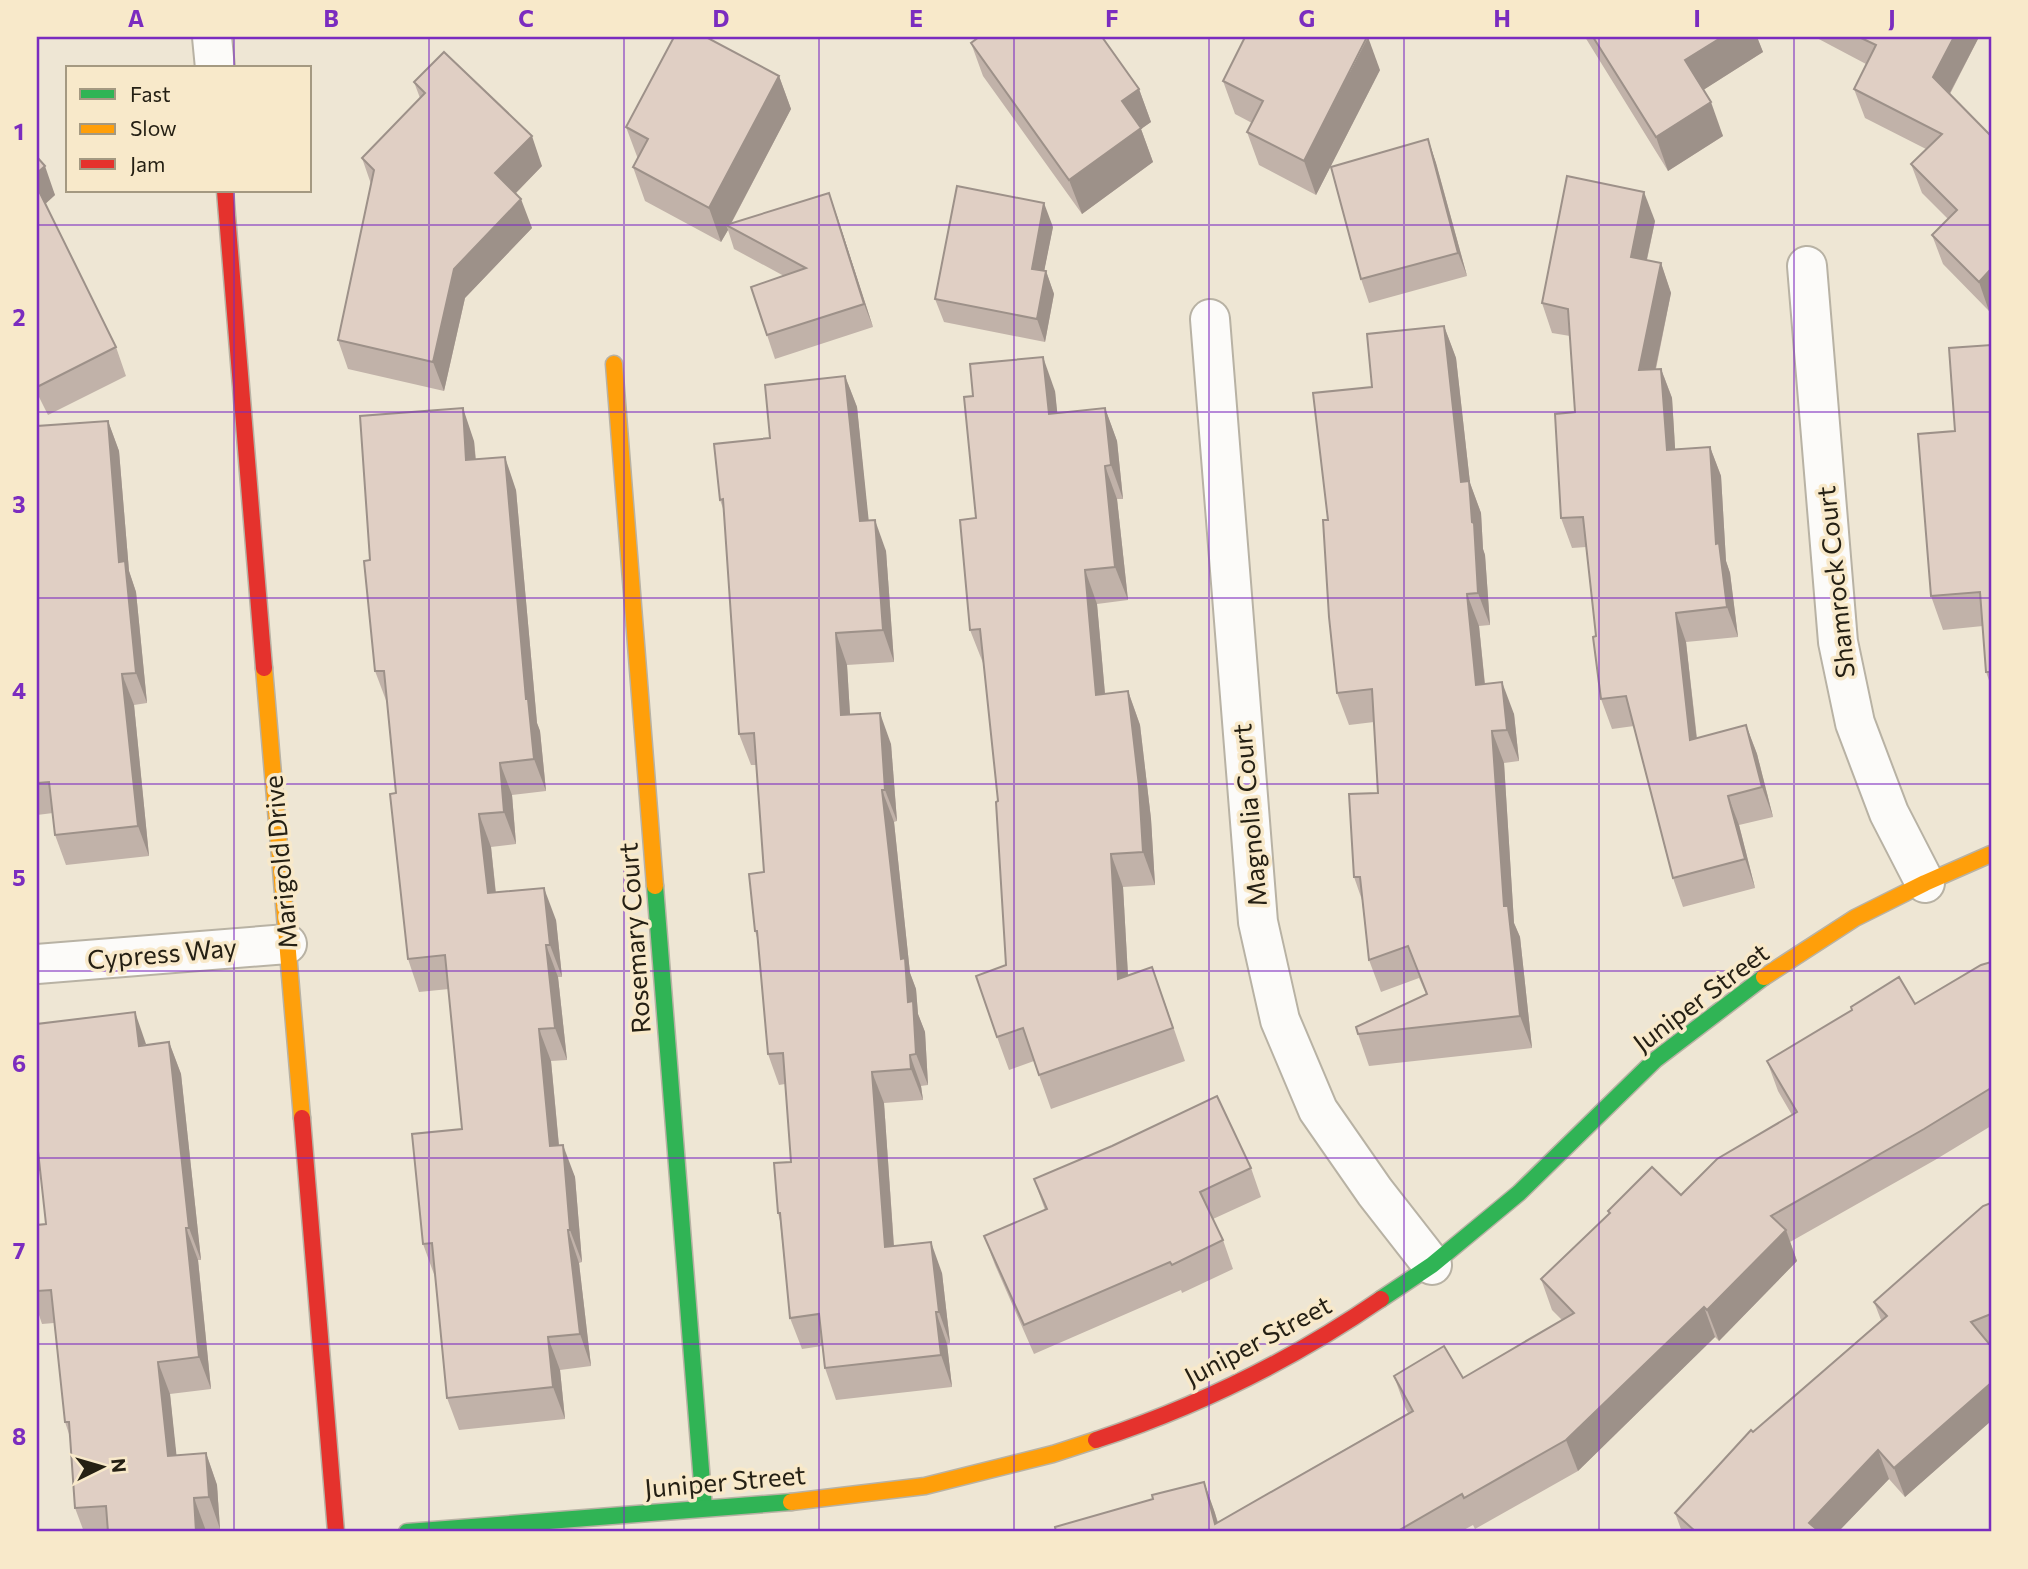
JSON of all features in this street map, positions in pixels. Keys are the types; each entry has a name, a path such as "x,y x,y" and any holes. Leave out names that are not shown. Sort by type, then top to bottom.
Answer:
{"street":[{"path":"212,37 215,66"},
{"name":"Marigold Drive","path":"225,192 336,1532"},
{"name":"Shamrock Court","path":"1807,266 1838,642 1855,723 1889,813 1925,883"},
{"name":"Magnolia Court","path":"1210,319 1258,922 1280,1020 1318,1110 1375,1192 1432,1265"},
{"name":"Rosemary Court","path":"614,365 704,1508"},
{"name":"Juniper Street","path":"407,1532 788,1502 925,1486 1054,1454 1144,1424 1236,1385 1336,1330 1432,1265 1519,1193 1656,1060 1750,986 1855,918 1991,854"},
{"name":"Cypress Way","path":"37,964 287,944"}],"building":[{"path":"674,37 706,37 779,76 709,208 633,167 648,139 626,127"},
{"path":"979,37 1102,37 1139,89 1122,101 1141,128 1069,180 971,43"},
{"path":"1245,37 1367,37 1304,161 1247,132 1263,101 1223,81"},
{"path":"1593,37 1722,37 1685,60 1711,102 1656,137"},
{"path":"1859,37 1954,37 1933,77 1991,136 1991,269 1979,282 1932,235 1957,210 1911,164 1942,134 1854,89 1876,45"},
{"path":"444,52 532,136 495,173 521,199 454,269 433,362 338,340 374,170 362,158 425,93 414,82"},
{"path":"1428,139 1458,253 1361,279 1331,167"},
{"path":"37,157 45,166 37,173"},
{"path":"1567,176 1644,192 1631,257 1661,263 1639,370 1661,369 1667,450 1710,447 1716,544 1719,543 1727,607 1676,613 1690,740 1746,725 1762,787 1728,796 1745,859 1673,878 1626,696 1601,699 1583,517 1561,518 1555,414 1575,412 1568,309 1542,303"},
{"path":"957,186 1044,203 1032,269 1046,271 1037,319 935,299"},
{"path":"37,187 116,347 37,387"},
{"path":"829,193 864,304 767,335 751,287 806,268 726,225"},
{"path":"1444,326 1461,482 1469,481 1474,523 1478,593 1467,594 1476,685 1502,682 1507,730 1492,731 1504,906 1508,906 1520,1016 1358,1034 1356,1027 1427,994 1408,946 1369,960 1360,877 1354,877 1349,794 1378,793 1372,689 1337,693 1323,520 1328,520 1313,393 1372,387 1367,334"},
{"path":"1991,345 1991,672 1986,672 1980,592 1931,596 1918,434 1955,431 1949,348"},
{"path":"1043,357 1049,414 1105,408 1111,465 1105,466 1115,567 1085,570 1096,695 1128,691 1139,786 1143,852 1111,854 1118,979 1152,967 1173,1028 1039,1075 1023,1028 997,1037 976,976 1006,965 998,801 980,629 970,630 960,520 976,518 964,397 973,396 970,364"},
{"path":"845,376 860,521 875,520 883,630 836,633 841,715 880,713 885,790 882,790 901,959 905,958 908,1002 913,1001 916,1054 910,1055 911,1069 872,1072 885,1247 931,1242 941,1355 825,1368 819,1314 790,1318 774,1163 791,1162 783,1053 768,1054 749,874 764,872 754,733 739,734 723,499 720,500 714,444 770,438 765,385"},
{"path":"463,408 466,460 505,457 526,699 534,759 500,763 504,812 479,814 488,893 544,888 550,945 546,945 555,1028 539,1029 550,1146 563,1145 568,1230 580,1334 548,1337 553,1387 447,1398 432,1243 423,1244 412,1134 462,1129 445,955 408,959 390,794 396,793 384,671 375,671 364,561 370,560 360,416"},
{"path":"108,421 119,562 125,561 136,673 122,674 138,826 55,835 49,782 37,783 37,426"},
{"path":"1991,962 1991,1088 1771,1216 1786,1230 1707,1310 1704,1307 1566,1440 1464,1498 1462,1494 1396,1532 1056,1532 1055,1527 1153,1499 1152,1495 1204,1482 1215,1524 1413,1411 1394,1376 1444,1346 1463,1378 1574,1313 1541,1279 1610,1213 1608,1211 1652,1167 1681,1195 1717,1159 1797,1112 1767,1061 1852,1010 1851,1007 1899,977 1915,1004 1981,965"},
{"path":"135,1012 139,1046 169,1042 189,1228 186,1228 199,1357 158,1362 168,1456 206,1453 209,1497 194,1498 196,1532 108,1532 106,1506 75,1508 69,1422 65,1422 51,1290 37,1291 37,1225 46,1224 37,1142 37,1024"},
{"path":"1217,1096 1251,1168 1200,1192 1223,1240 1172,1265 1170,1262 1024,1325 984,1236 1047,1209 1034,1179 1112,1146"},
{"path":"1991,1203 1991,1314 1971,1322 1991,1346 1991,1383 1894,1468 1878,1450 1809,1523 1820,1532 1696,1532 1675,1513 1751,1430 1753,1432 1887,1316 1874,1302 1983,1206"}],"traffic: fast":[{"path":"655,886 704,1508"},
{"path":"1381,1299 1432,1265 1519,1193 1655,1060 1764,977"},
{"path":"407,1532 791,1502"}],"traffic: slow":[{"path":"614,364 655,886"},
{"path":"264,668 302,1118"},
{"path":"1764,977 1855,918 1991,854"},
{"path":"791,1502 925,1486 1053,1454 1096,1440"}],"traffic: jam":[{"path":"225,192 264,668"},
{"path":"302,1118 336,1532"},
{"path":"1096,1440 1208,1397 1243,1380 1313,1342 1381,1299"}]}
